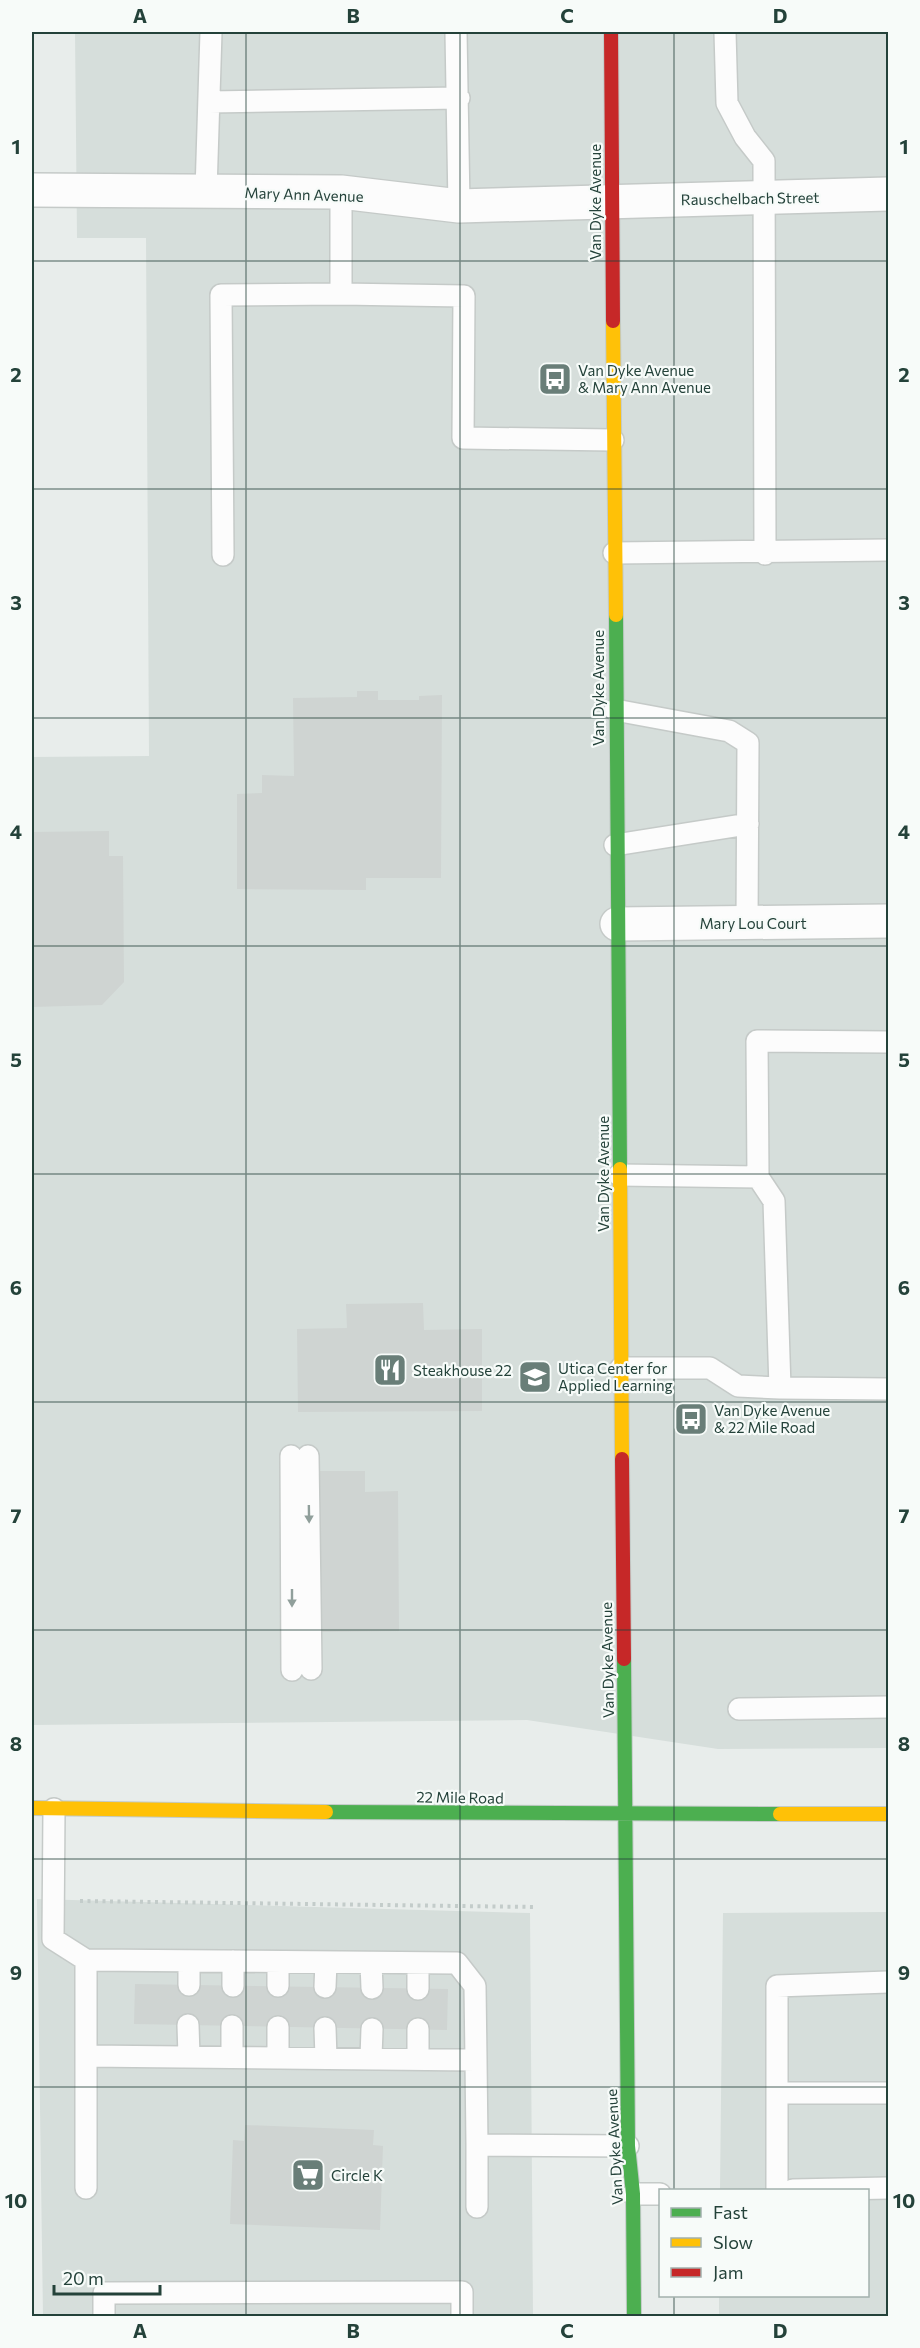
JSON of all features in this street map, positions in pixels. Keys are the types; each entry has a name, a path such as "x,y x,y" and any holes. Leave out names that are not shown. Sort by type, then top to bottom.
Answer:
{"main road":[{"name":"Van Dyke Avenue","path":"610,32 615,844 628,2146 633,2194 634,2316"},
{"name":"22 Mile Road","path":"32,1808 626,1814 888,1814"}],"street":[{"name":"Mary Ann Avenue","path":"32,190 341,192 459,206 611,201"},
{"name":"Rauschelbach Street","path":"611,201 766,199 888,194"},
{"name":"Mary Lou Court","path":"617,924 888,921"}],"lane":[{"path":"206,191 211,32"},
{"path":"456,32 459,98 459,206"},
{"path":"725,32 727,104 745,137 764,161 766,199 765,554"},
{"path":"209,102 459,98"},
{"path":"341,192 341,294"},
{"path":"223,555 221,295 464,296 463,438 613,440"},
{"path":"614,554 765,554 888,550"},
{"path":"615,710 729,731 748,743 747,923"},
{"path":"615,844 748,824"},
{"path":"780,1388 774,1200 758,1177 757,1041 888,1042"},
{"path":"619,1175 758,1177"},
{"path":"621,1368 710,1368 738,1386 888,1389"},
{"path":"299,1456 302,1669"},
{"path":"739,1709 888,1707"},
{"path":"54,1809 53,1939 86,1960 457,1964 475,1986 477,2207"},
{"path":"86,1960 86,2188"},
{"path":"189,1961 189,1985"},
{"path":"232,1986 233,1961"},
{"path":"278,1962 278,1986"},
{"path":"325,1987 326,1962"},
{"path":"371,1963 372,1988"},
{"path":"418,1963 418,1989"},
{"path":"777,2189 777,1986 888,1982"},
{"path":"188,2025 189,2056"},
{"path":"232,2026 232,2057"},
{"path":"278,2027 278,2057"},
{"path":"325,2028 326,2058"},
{"path":"371,2058 372,2029"},
{"path":"418,2029 418,2059"},
{"path":"86,2056 476,2060"},
{"path":"777,2093 888,2093"},
{"path":"477,2145 628,2146"},
{"path":"840,2189 888,2188"},
{"path":"633,2194 659,2194"},
{"path":"104,2316 104,2293 462,2292 462,2316"}],"path":[{"path":"53,1900 170,1904 535,1907"}],"shaded area":[{"path":"75,32 888,32 888,1748 718,1749 527,1720 32,1725 32,757 149,756 146,238 77,238"},
{"path":"37,1899 530,1913 533,2316 43,2316"},
{"path":"888,1912 888,2316 719,2316 719,2297 869,2297 869,2189 720,2189 723,1913"}],"building":[{"path":"357,691 378,691 378,700 419,700 419,696 442,695 441,878 366,878 366,890 237,889 237,794 262,793 262,775 294,776 293,698 357,697"},
{"path":"109,831 109,856 123,856 124,982 102,1005 32,1007 32,832"},
{"name":"Steakhouse 22","path":"423,1303 424,1330 482,1329 482,1411 298,1412 297,1329 347,1328 346,1304"},
{"path":"318,1471 365,1471 365,1492 398,1491 399,1631 320,1632"},
{"path":"135,1984 448,1989 447,2030 134,2024"},
{"path":"245,2125 374,2130 373,2145 383,2146 380,2230 230,2224 233,2140 244,2141"}],"traffic: fast":[{"path":"616,615 620,1169"},
{"path":"624,1659 628,2146 633,2194 634,2316"},
{"path":"326,1812 780,1814"}],"traffic: slow":[{"path":"613,321 616,615"},
{"path":"620,1169 622,1459"},
{"path":"32,1808 326,1812"},
{"path":"780,1814 888,1814"}],"traffic: jam":[{"path":"611,32 613,321"},
{"path":"622,1459 624,1659"}],"place":[{"name":"Van Dyke Avenue & Mary Ann Avenue","path":"555,379"},
{"name":"Steakhouse 22","path":"390,1370"},
{"name":"Utica Center for Applied Learning","path":"535,1377"},
{"name":"Van Dyke Avenue & 22 Mile Road","path":"691,1419"},
{"name":"Circle K","path":"308,2175"}]}
